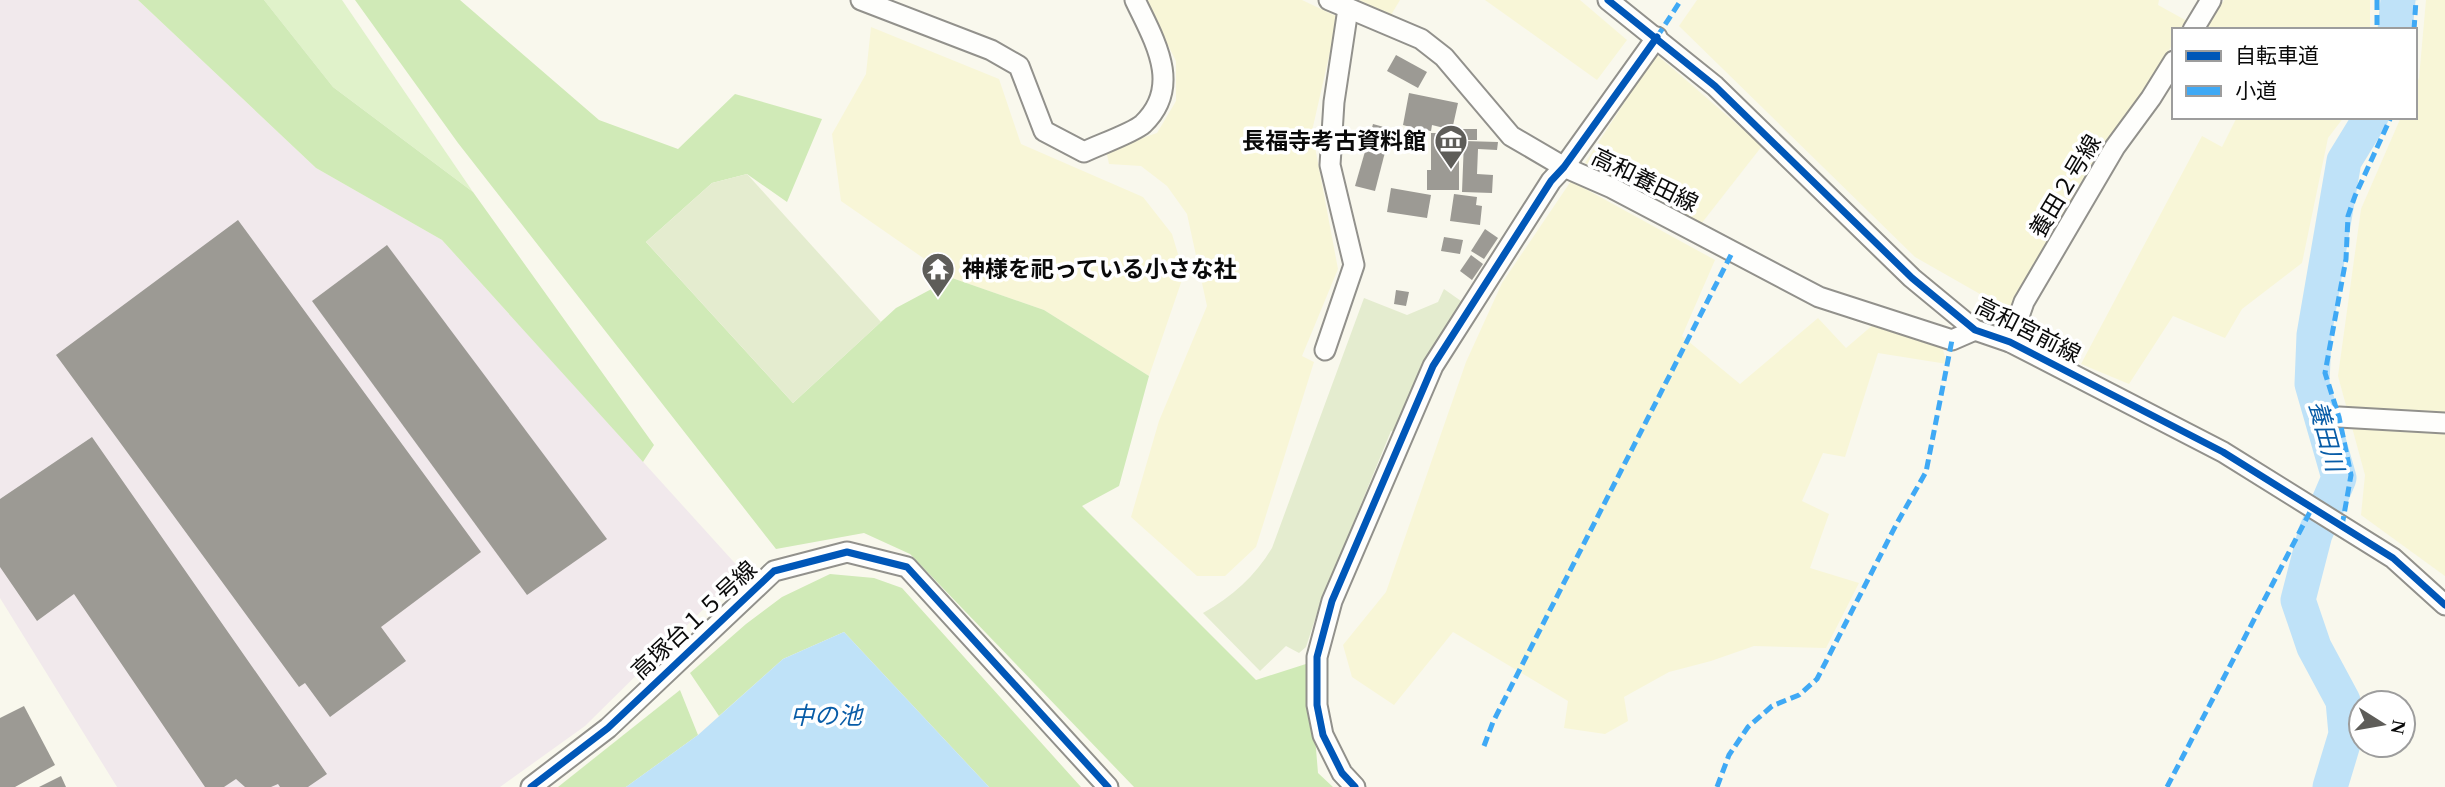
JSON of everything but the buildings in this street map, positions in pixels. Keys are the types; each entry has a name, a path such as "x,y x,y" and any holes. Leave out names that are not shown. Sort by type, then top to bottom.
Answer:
{"street":[{"path":"861,0 991,50 1019,66 1044,131 1084,152 1142,125 1162,97 1164,76 1157,46 1135,0"},
{"name":"高和養田線","path":"1329,0 1421,39 1444,57 1511,136 1564,167 1612,188 1819,297 1952,340 1975,330"},
{"name":"高和宮前線","path":"1608,0 1715,86 1912,278 1975,330 2010,342 2223,452 2393,558 2445,605"},
{"path":"2194,28 2211,0"},
{"path":"1325,350 1354,265 1330,165 1334,102 1348,9"},
{"path":"1355,787 1342,773 1323,735 1317,705 1317,657 1332,601 1433,366 1551,181 1564,167 1657,37"},
{"name":"養田２号線","path":"2010,342 2024,302 2115,147 2172,64"},
{"path":"2339,417 2445,423"},
{"name":"高塚台１５号線","path":"531,787 608,728 774,571 847,552 907,566 1108,787"}],"shaded area":[{"path":"0,0 138,0 316,168 442,240 742,571 585,726 500,787 117,787 0,598"},
{"path":"1145,0 1302,0 1338,17 1312,131 1338,269 1302,356 1314,362 1256,547 1225,576 1197,576 1131,517 1159,421 1207,306 1187,214 1167,186 1141,166 1109,164 1106,150 1157,133 1176,101 1176,61"},
{"path":"1359,0 1400,0 1391,15"},
{"path":"1485,0 1580,0 1627,40 1597,80"},
{"path":"1697,0 2159,0 2158,5 2187,21 2182,28 2172,28 2172,45 2008,310 1915,257 1679,26"},
{"path":"2224,0 2370,0 2370,28 2207,26"},
{"path":"2426,0 2445,0 2445,576 2361,515 2365,475 2338,376 2361,209 2400,119 2417,119"},
{"path":"871,27 999,79 1021,144 1143,197 1172,234 1184,274 1149,376 1044,310 952,278 841,201 832,134 866,74"},
{"path":"1656,54 1762,146 1701,224 1585,163"},
{"path":"2236,119 2342,119 2328,138 2302,263 2242,309 2225,338 2173,316 2129,384 2081,364 2202,136 2222,147"},
{"path":"1571,181 1715,260 1682,336 1740,384 1818,318 1846,348 1874,324 1941,343 1947,364 1878,353 1845,457 1823,453 1802,501 1829,514 1810,568 1859,583 1826,648 1754,646 1669,672 1624,697 1628,721 1605,734 1564,728 1568,701 1453,632 1394,705 1352,677 1343,645 1386,592 1466,362 1502,283"}],"green space":[{"path":"138,0 264,0 333,87 473,192 654,445 643,462 442,240 316,168"},
{"path":"264,0 342,0 473,192 333,87"},
{"path":"355,0 460,0 599,120 678,149 735,94 822,119 787,202 747,174 712,183 646,242 793,403 896,308 952,278 1044,310 1149,376 1119,486 1082,506 1256,680 1309,663 1318,773 1333,787 1134,787 910,554 864,533 776,549 458,143"},
{"path":"747,174 881,322 793,403 646,242 712,183"},
{"path":"1444,289 1461,301 1423,366 1395,432 1391,431 1320,604 1306,647 1299,653 1286,646 1260,671 1203,613 1242,585 1272,548 1364,298 1407,315 1438,302"},
{"path":"830,574 874,578 902,588 1081,787 989,787 844,632 783,659 719,716 690,673 746,624 782,597"},
{"path":"680,690 698,735 626,787 558,787"}],"water":[{"name":"中の池","path":"844,632 989,787 626,787 698,735 783,659"}],"waterway":[{"name":"養田川","path":"2395,28 2398,0"},
{"name":"養田川","path":"2330,787 2346,734 2343,701 2314,647 2298,600 2315,534 2339,478 2312,384 2314,335 2344,161 2370,119"}],"marked path":[{"path":"1657,37 1681,0"},
{"path":"2377,0 2377,28"},
{"path":"2414,28 2416,0"},
{"path":"2342,526 2351,475 2339,417 2325,373 2346,259 2348,216 2390,119"},
{"path":"1484,746 1493,722 1733,251"},
{"path":"1717,787 1729,755 1748,727 1772,706 1799,695 1817,679 1926,472 1952,340"},
{"path":"2167,787 2312,508"}],"cycle path":[{"path":"1608,0 1715,86 1912,278 1975,330 2010,342 2223,452 2393,558 2445,605"},
{"path":"1355,787 1342,773 1323,735 1317,705 1317,657 1332,601 1433,366 1551,181 1564,167 1657,37"},
{"path":"531,787 608,728 774,571 847,552 907,567 1108,787"}],"place":[{"name":"長福寺考古資料館","path":"1451,171"},
{"name":"神様を祀っている小さな社","path":"938,299"}]}
